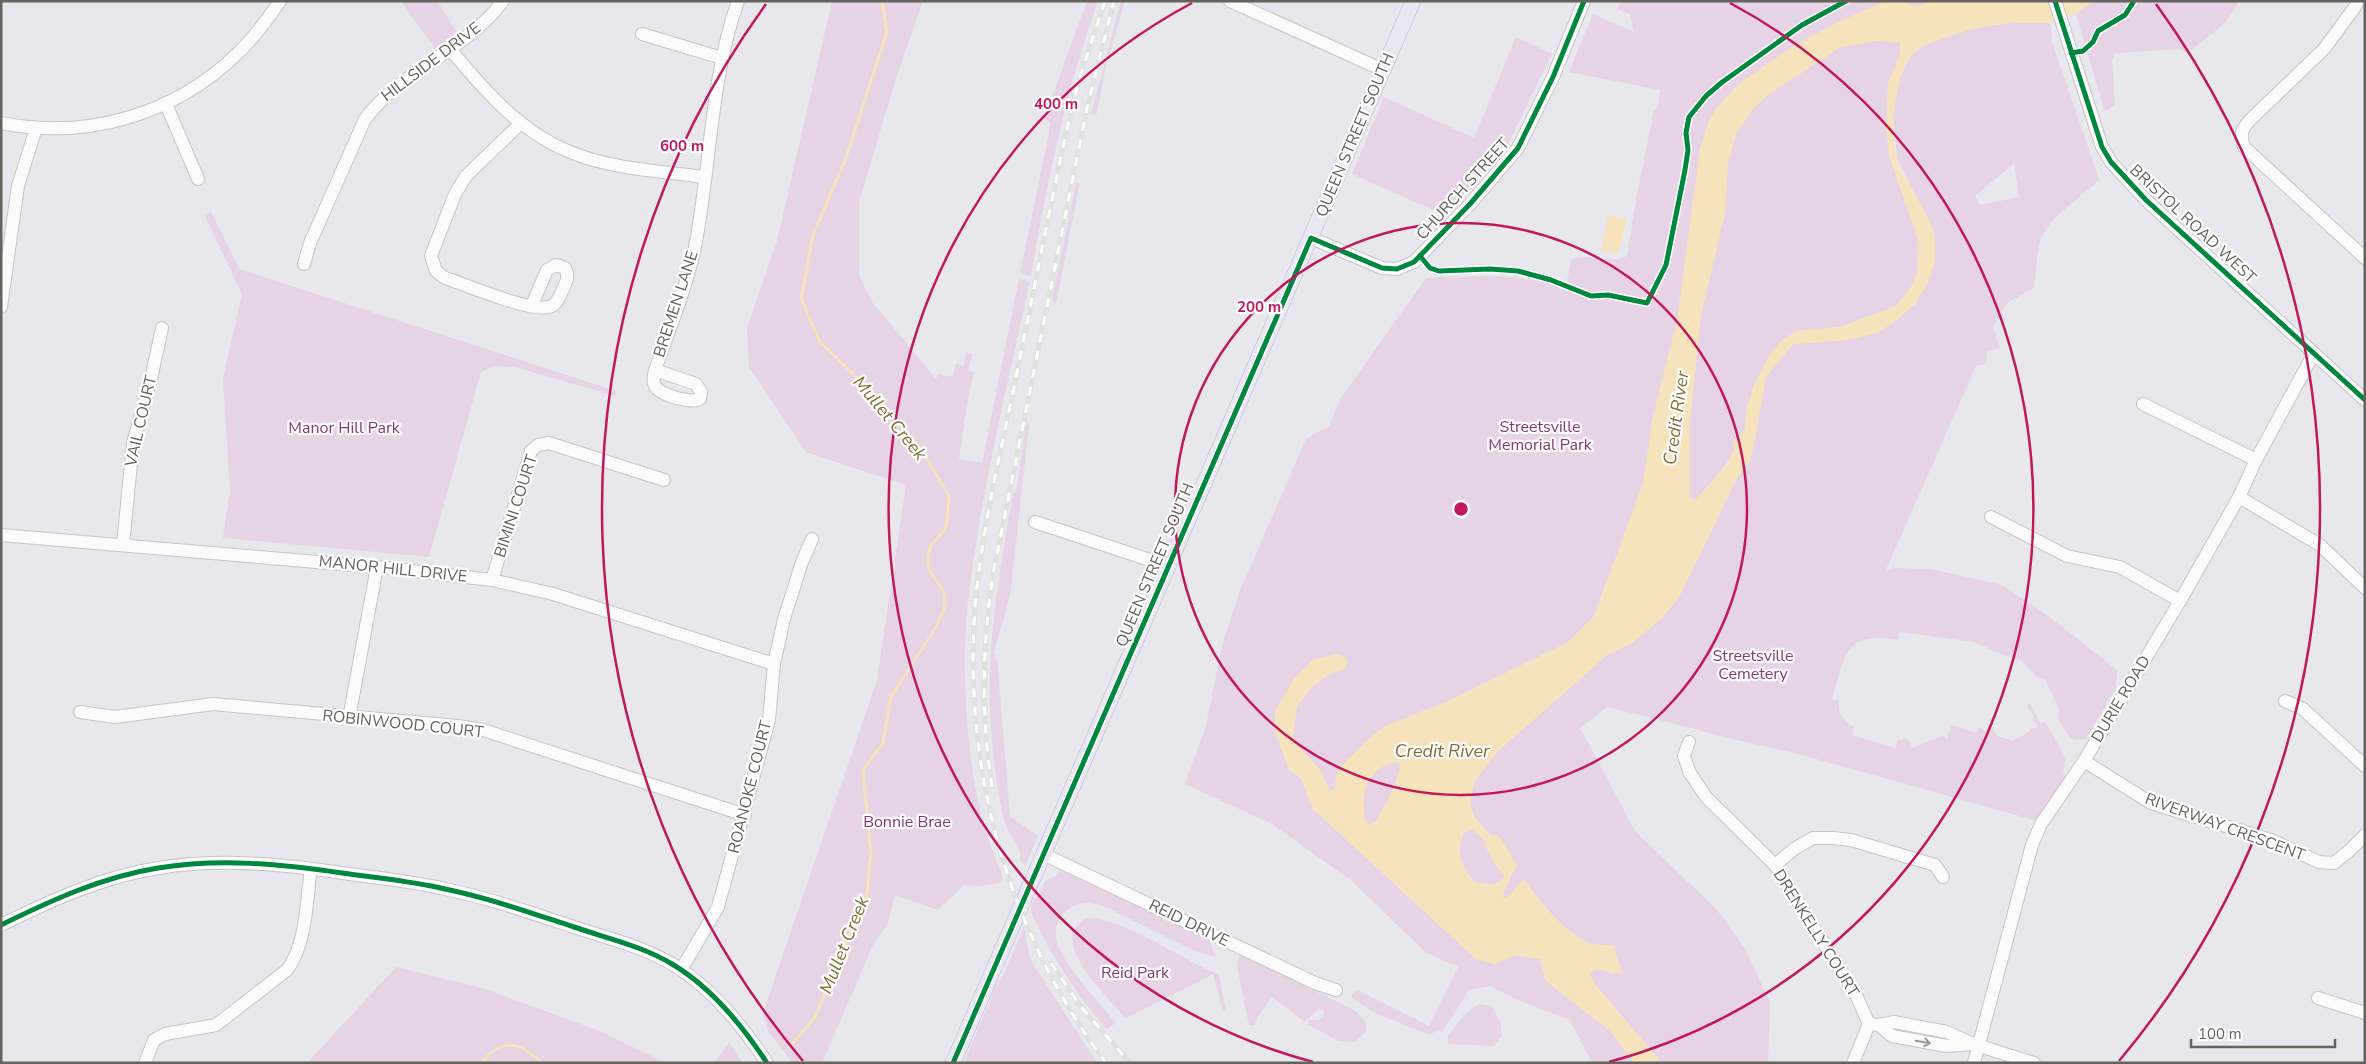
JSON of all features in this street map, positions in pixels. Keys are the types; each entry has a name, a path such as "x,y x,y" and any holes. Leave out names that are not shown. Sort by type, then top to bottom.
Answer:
{"main road":[{"name":"QUEEN STREET SOUTH","path":"953,1063 1413,1"}],"street":[{"path":"1,123 36,128 93,126 139,115 166,104 201,84 221,68 251,39 280,1"},
{"name":"HILLSIDE DRIVE","path":"304,264 310,243 366,119 376,104 396,86 472,34 503,1"},
{"name":"BREMEN LANE","path":"654,370 690,268 699,220 722,58 738,1"},
{"path":"1230,1 1383,70"},
{"name":"CHURCH STREET","path":"1311,238 1382,268 1397,269 1414,262 1470,204 1518,148 1553,77 1584,1"},
{"name":"BRISTOL ROAD WEST","path":"2055,1 2102,147 2111,162 2146,200 2365,400"},
{"path":"2359,7 2324,49 2250,120 2242,130 2241,136 2244,147 2365,258"},
{"path":"642,34 722,58"},
{"path":"450,49 504,109 521,124 554,144 587,158 704,177"},
{"path":"166,104 198,179"},
{"path":"521,124 473,169 460,184 431,256 436,271 445,278 512,301 532,305"},
{"path":"1,307 18,186 36,128"},
{"name":"VAIL COURT","path":"123,545 132,443 151,379 162,328"},
{"name":"DURIE ROAD","path":"1974,1063 1976,1044 2032,845 2041,824 2084,761 2180,601 2238,497 2314,353"},
{"path":"2143,404 2256,460"},
{"name":"BIMINI COURT","path":"492,580 531,451 538,445 549,444 664,480"},
{"path":"2238,497 2320,545 2365,588"},
{"path":"1991,517 2067,556 2120,567 2180,601"},
{"path":"1035,522 1168,566"},
{"name":"MANOR HILL DRIVE","path":"1,535 377,567 492,580 553,594 774,664"},
{"name":"ROANOKE COURT","path":"681,970 718,907 769,720 774,664 784,619 806,550 812,539"},
{"path":"349,718 377,567"},
{"path":"2285,701 2303,709 2365,766"},
{"name":"ROBINWOOD COURT","path":"80,712 115,717 213,704 349,718 458,726 483,730 744,815"},
{"name":"DRENKELLY COURT","path":"1689,742 1684,756 1690,773 1706,797 1775,866 1874,1025"},
{"name":"RIVERWAY CRESCENT","path":"2084,761 2151,803 2175,812 2271,840 2319,862 2334,863 2349,852 2365,835"},
{"path":"1775,866 1794,848 1813,838 1834,838 1851,840 1935,865 1943,878"},
{"name":"REID DRIVE","path":"1043,854 1319,985 1336,990"},
{"path":"1,925 77,890 105,880 158,868 230,862 269,863 443,888 480,897 642,950 681,970 736,1020 767,1063"},
{"path":"144,1063 154,1040 166,1034 216,1025 233,1014 287,970 295,960 300,945 311,869"},
{"path":"2318,998 2365,1012"},
{"path":"1853,1063 1874,1025 1894,1022 1947,1032 1976,1044 2034,1063"}],"green space":[{"path":"401,1 437,1 459,35 436,50"},
{"name":"Bonnie Brae","path":"832,1 923,1 897,75 859,202 859,276 872,302 936,379 938,374 953,377 956,364 964,365 966,352 972,354 968,371 974,372 967,403 959,459 982,463 1019,279 1030,281 987,481 973,562 966,626 966,708 972,764 983,821 1003,878 1000,883 980,886 964,885 938,910 895,895 887,925 873,945 822,1063 793,1063 768,1031 763,1013 877,680 906,485 806,452 749,367 747,328 777,241"},
{"path":"1087,1 1098,1 1076,68 1058,137 1031,276 1020,274 1049,133 1050,122 1044,119"},
{"path":"1121,1 1125,1 1106,66 1096,116 1091,114"},
{"name":"Streetsville Memorial Park","path":"1619,1 1959,1 1900,55 1888,83 1889,155 1918,239 1917,274 1910,289 1896,306 1840,327 1797,331 1781,341 1746,409 1745,429 1733,442 1735,449 1726,463 1694,501 1691,497 1606,583 1594,616 1567,643 1448,701 1388,725 1338,769 1334,790 1330,791 1321,771 1298,746 1293,735 1297,706 1311,688 1326,676 1344,669 1335,654 1275,731 1289,770 1301,778 1312,808 1477,960 1495,964 1515,955 1540,959 1546,981 1610,1031 1634,1063 1592,1063 1570,1020 1513,998 1491,986 1469,990 1442,1032 1438,1029 1430,1035 1373,1012 1351,997 1357,990 1429,1026 1458,967 1425,952 1352,881 1270,823 1185,784 1206,726 1222,646 1239,593 1306,439 1329,426 1340,399 1426,278 1514,277 1531,279 1566,288 1571,260 1585,257 1614,259 1627,256 1636,200 1654,110 1658,107 1660,90 1569,72 1593,14 1634,32 1630,14 1618,9"},
{"path":"2094,1 2239,1 2226,22 2188,53 2180,49 2116,53 2112,59 2115,104 2105,112 2076,14"},
{"name":"Streetsville Cemetery","path":"2014,23 2050,23 2052,41 2099,180 2060,213 2043,234 2038,254 2034,288 2007,303 1993,327 2000,348 1987,352 1986,364 1976,366 1885,572 1894,568 1931,569 2002,585 2047,615 2117,670 2116,688 2086,739 2075,740 2069,737 2058,718 2059,709 2045,680 2037,677 2021,660 2001,654 1974,642 1899,632 1898,640 1866,639 1857,643 1850,650 1840,670 1832,699 1839,701 1839,710 1842,717 1854,727 1852,735 1895,748 1898,740 1908,739 1912,748 1943,736 1947,741 1951,725 1977,733 1979,727 1985,731 1991,725 1997,736 2013,741 2029,732 2030,729 2037,728 2038,725 2033,720 2034,717 2027,705 2030,704 2040,723 2046,722 2066,760 2063,773 2065,776 2041,822 1791,752 1607,707 1580,728 1635,831 1717,910 1745,949 1770,1002 1768,1063 1662,1063 1594,983 1590,975 1594,970 1601,969 1613,974 1613,945 1593,944 1574,934 1555,917 1524,880 1509,896 1502,899 1512,872 1505,874 1503,879 1494,885 1474,882 1461,859 1460,848 1463,833 1472,829 1486,842 1495,840 1474,817 1470,803 1475,781 1497,752 1607,655 1632,643 1662,618 1679,597 1736,480 1751,459 1766,377 1793,344 1823,342 1916,304 1934,233 1897,158 1893,115 1898,82 1912,54 1929,43 1972,28","holes":["2014,163 2019,197 1980,205 1975,196"]},
{"path":"1516,37 1552,54 1508,144 1444,215 1352,174 1384,97 1474,138"},
{"path":"1076,183 1080,183 1056,304 1052,299"},
{"name":"Manor Hill Park","path":"211,212 239,269 616,391 615,396 515,367 494,366 481,372 429,557 223,538 230,491 223,378 242,294 204,214"},
{"path":"1026,424 1029,425 1010,596 994,652 997,659 1010,816 1038,836 1025,866 1020,860 1018,847 1006,826 999,795 992,743 990,679 994,618 1002,557 1013,494 1016,492"},
{"path":"1394,761 1400,763 1400,770 1395,785 1376,823 1368,826 1363,806 1363,796 1366,787 1370,778 1377,771"},
{"path":"1063,872 1209,940 1216,957 1195,951 1106,907 1086,903 1071,907 1058,921 1056,929 1057,942 1066,962 1074,973 1116,1023 1106,1029 1064,973 1031,912 1032,904 1045,882 1057,876 1057,873"},
{"name":"Reid Park","path":"1088,918 1119,925 1219,975 1226,1010 1223,1011 1213,974 1126,1018 1095,983 1076,953 1073,939 1076,927"},
{"path":"1024,927 1030,959 1097,1063 964,1063 996,986 1002,978"},
{"path":"1239,954 1356,1011 1365,1021 1367,1030 1355,1042 1338,1041 1307,1024 1309,1020 1320,1020 1324,1017 1323,1010 1318,1009 1305,1022 1272,997 1257,1018 1255,1025 1249,1025 1237,966"},
{"path":"396,967 482,988 597,1030 666,1063 307,1063"},
{"path":"1479,1004 1491,1006 1500,1021 1502,1036 1494,1046 1448,1044 1448,1036 1466,1013"},
{"path":"729,1043 743,1063 714,1063"}],"water":[{"name":"Credit River","path":"1935,1 2094,1 2073,14 2056,21 2012,23 1975,29 1929,44 1918,49 1913,54 1901,75 1897,89 1893,135 1900,168 1927,216 1934,234 1934,263 1924,290 1895,322 1873,334 1839,341 1793,344 1766,377 1751,459 1736,480 1679,597 1662,618 1632,643 1607,655 1497,752 1475,781 1470,802 1474,817 1497,843 1491,845 1472,829 1463,833 1460,854 1465,869 1473,882 1494,885 1503,879 1505,866 1509,866 1511,875 1502,898 1509,895 1524,880 1555,917 1574,934 1593,944 1613,945 1622,973 1594,970 1590,975 1594,983 1662,1063 1634,1063 1610,1031 1546,981 1540,959 1515,955 1495,964 1477,960 1312,808 1301,778 1289,770 1275,731 1275,712 1293,680 1313,660 1335,654 1346,657 1347,666 1344,669 1326,676 1311,688 1297,706 1293,735 1298,746 1321,771 1330,791 1334,790 1338,769 1375,733 1388,725 1448,701 1567,643 1594,616 1643,483 1652,420 1677,320 1700,148 1709,121 1717,107 1740,83 1790,48 1834,24 1883,2 1904,2 1915,6","holes":["1877,41 1900,43 1900,55 1888,83 1886,127 1889,155 1918,239 1917,274 1910,289 1896,306 1840,327 1797,331 1781,341 1771,353 1754,385 1746,409 1745,429 1733,443 1735,449 1726,466 1694,501 1690,497 1690,423 1701,315 1725,214 1728,164 1736,134 1753,109 1769,94 1841,47","1398,761 1398,773 1392,791 1376,822 1368,825 1364,805 1367,784 1370,778 1384,766"]},
{"path":"1606,215 1628,219 1618,254 1601,250 1608,218"}],"waterway":[{"name":"Mullet Creek","path":"789,1048 815,1017 867,893 871,853 863,770 883,743 891,697 936,627 945,607 944,592 929,570 928,559 930,547 946,528 949,496 921,449 868,388 820,342 801,299 813,235 846,158 887,32 882,1"},
{"name":"Credit River","path":"1494,844 1507,866"},
{"name":"Mullet Creek","path":"482,1063 489,1054 497,1049 512,1045 527,1051 542,1063"}],"railway":[{"path":"1105,1 1079,80 1067,129 991,500 981,554 975,608 973,669 977,729 985,789 999,848 1018,905 1042,960 1072,1013 1106,1063"},
{"path":"992,787 986,734 984,681 989,601 993,574 1087,108 1114,1"},
{"path":"1051,963 1081,1007 1130,1063"}],"cycle path":[{"path":"953,1063 1311,238 1382,268 1397,269 1414,262 1470,204 1518,148 1553,77 1584,1"},
{"path":"1420,256 1430,268 1439,271 1490,269 1518,271 1551,280 1591,296 1608,295 1647,303 1666,265 1685,170 1688,150 1686,133 1689,117 1706,96 1721,83 1802,25 1846,1"},
{"path":"2055,1 2102,147 2111,162 2146,200 2365,400"},
{"path":"2071,53 2083,51 2093,42 2098,31 2125,15 2134,1"},
{"path":"1,925 58,898 97,883 137,872 181,865 250,863 319,870 419,884 510,906 649,952 686,973 713,995 736,1021 767,1063"}]}
